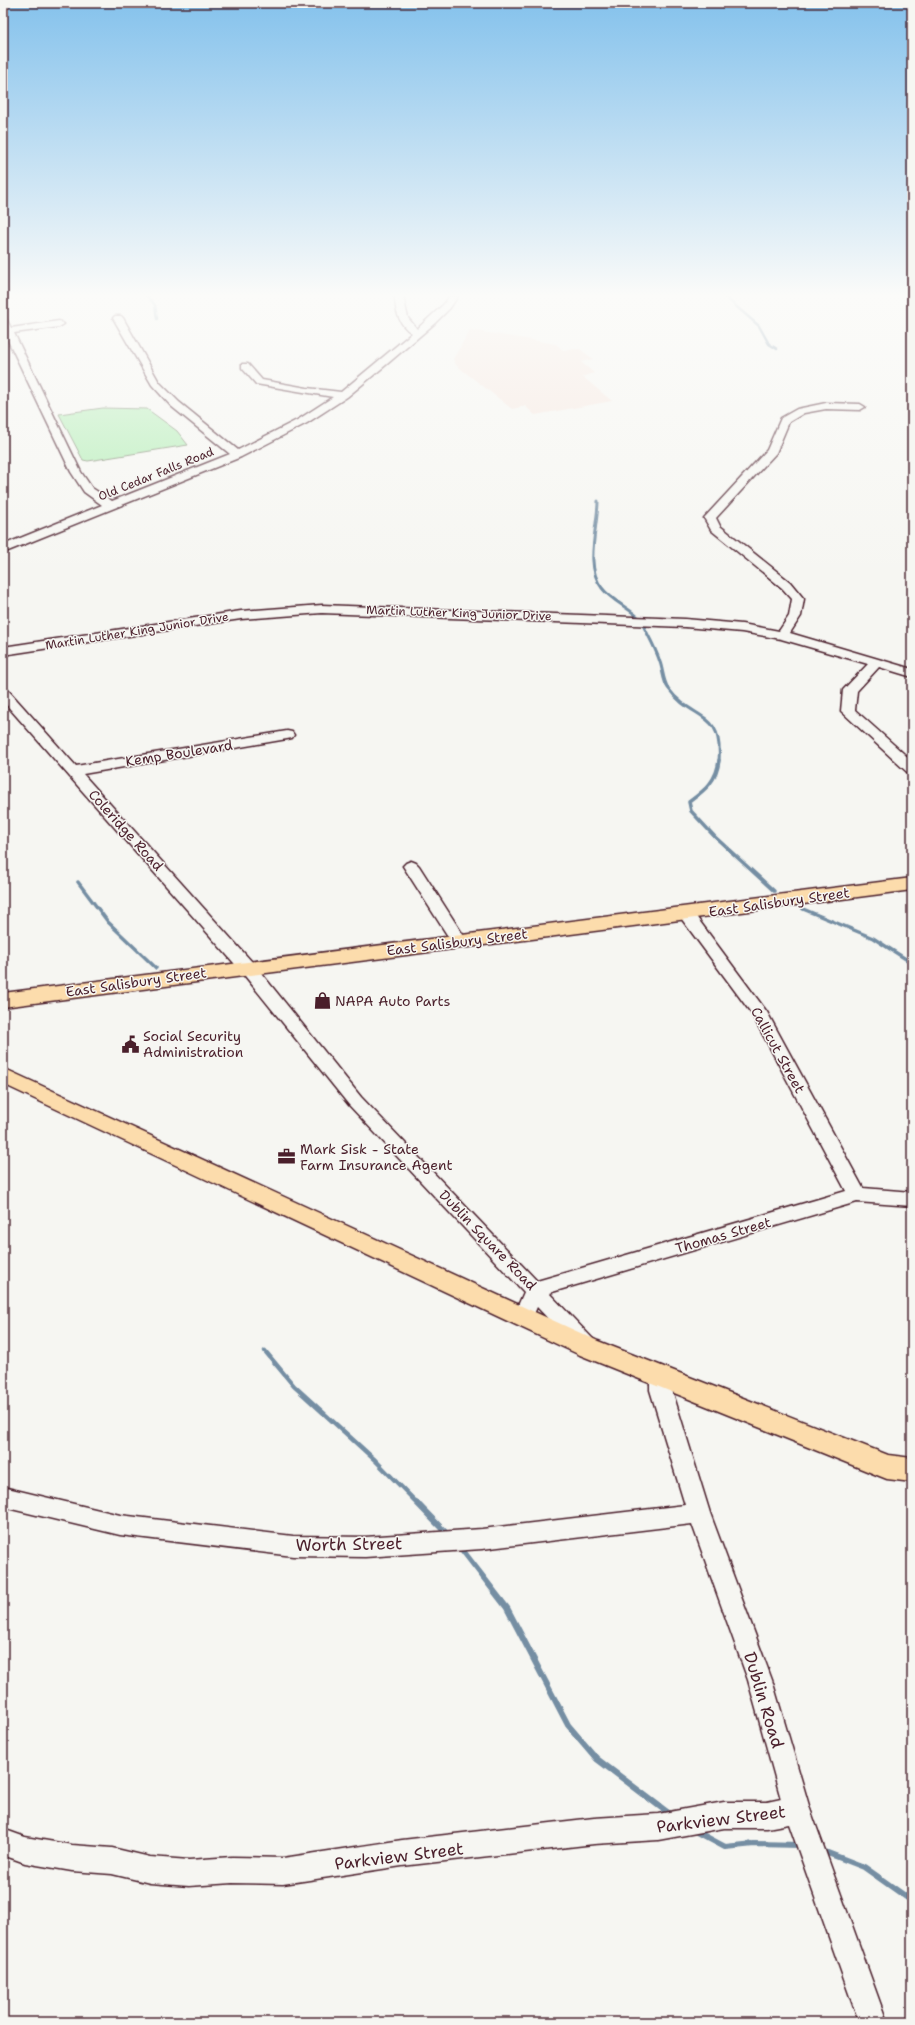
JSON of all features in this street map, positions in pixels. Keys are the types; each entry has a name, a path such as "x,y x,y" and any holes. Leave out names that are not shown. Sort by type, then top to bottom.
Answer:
{"main road":[{"name":"East Salisbury Street","path":"3,1000 247,967 686,914 912,884"},
{"path":"3,1075 589,1348 887,1467 912,1470"}],"street":[{"path":"35,390 76,472 88,490 111,506"},
{"path":"162,390 175,404 237,455"},
{"path":"304,390 343,395"},
{"name":"Old Cedar Falls Road","path":"3,549 237,455 302,421 348,390"},
{"path":"783,635 795,616 798,598 786,585 715,528 710,518 772,451 785,420 801,411 826,406 860,406"},
{"name":"Martin Luther King Junior Drive","path":"3,651 229,616 322,609 685,623 742,628 783,635 912,672"},
{"path":"877,662 850,690 848,711 912,769"},
{"name":"Coleridge Road","path":"3,693 72,771 104,804 247,967"},
{"name":"Kemp Boulevard","path":"72,771 287,735"},
{"path":"411,866 459,941"},
{"name":"Callicut Street","path":"686,914 759,1012 857,1195"},
{"name":"Dublin Square Road","path":"247,967 355,1101 589,1348"},
{"name":"Thomas Street","path":"535,1290 857,1195 912,1199"},
{"path":"523,1317 535,1290"},
{"name":"Dublin Road","path":"661,1376 661,1390 699,1513 760,1680 797,1809 873,2022"},
{"name":"Worth Street","path":"3,1497 120,1525 293,1546 365,1547 482,1539 699,1513"},
{"name":"Parkview Street","path":"3,1842 25,1850 72,1858 112,1861 150,1870 190,1873 232,1870 283,1871 402,1853 594,1831 658,1827 724,1815 767,1814 797,1809"}],"shaded area":[{"path":"488,390 599,390 612,401 535,415 525,406 512,409"}],"green space":[{"path":"103,408 147,409 177,431 188,445 88,461 83,460 59,414"}],"waterway":[{"path":"598,501 593,546 594,569 597,579 602,588 610,596 638,617"},
{"path":"643,625 656,652 668,688 677,699 704,717 716,732 719,744 719,760"},
{"path":"719,760 716,774 713,779 705,789 689,802 691,811 715,837 774,891"},
{"path":"78,882 108,922 156,968"},
{"path":"803,909 873,938 912,963"},
{"path":"265,1351 294,1386 375,1460 417,1503"},
{"path":"416,1502 448,1535"},
{"path":"460,1547 507,1608 568,1725 597,1759 671,1815"},
{"path":"693,1830 725,1847 754,1844 800,1845"},
{"path":"820,1850 864,1867 912,1901"}],"place":[{"name":"NAPA Auto Parts","path":"322,1001"},
{"name":"Social Security Administration","path":"130,1044"},
{"name":"Mark Sisk - State Farm Insurance Agent","path":"287,1157"}]}
